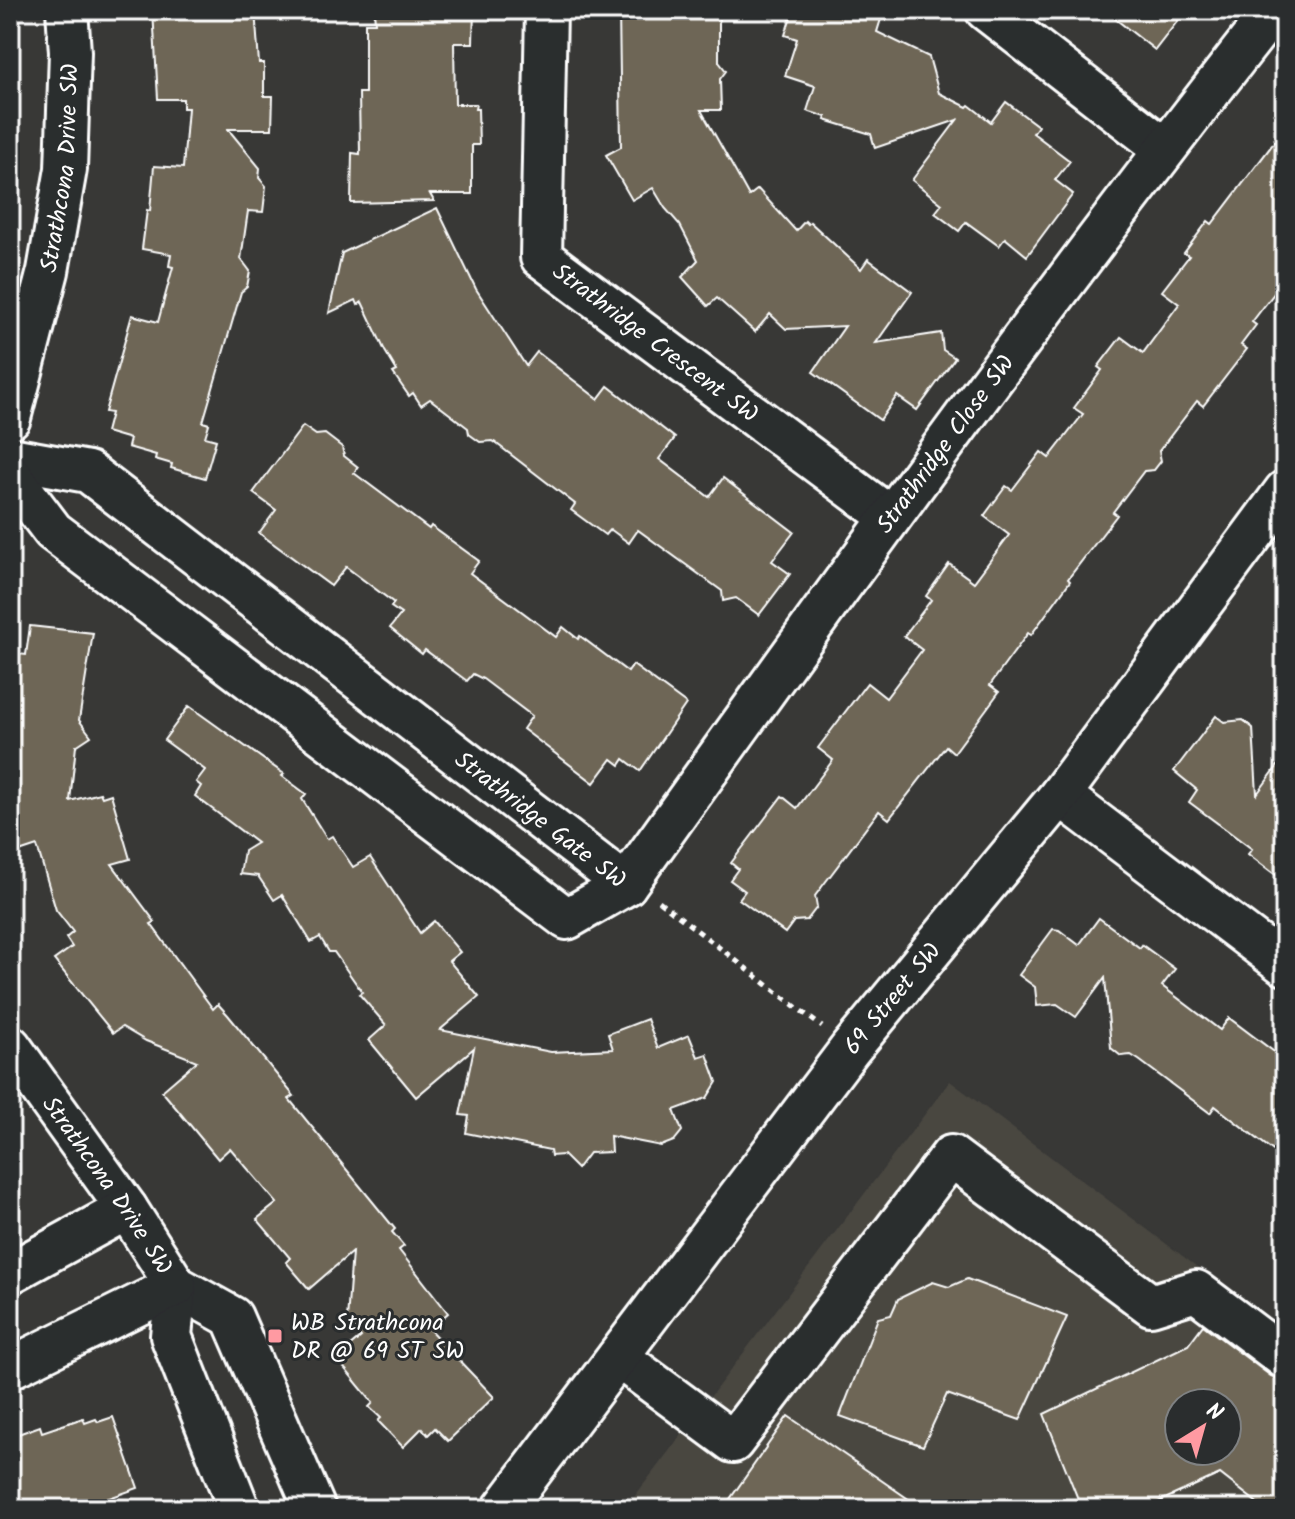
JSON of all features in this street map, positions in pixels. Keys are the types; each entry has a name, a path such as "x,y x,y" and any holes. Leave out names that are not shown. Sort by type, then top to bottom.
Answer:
{"street":[{"name":"Strathcona Drive SW","path":"10,418 48,271 66,169 70,52 67,10"},
{"name":"Strathridge Crescent SW","path":"546,10 541,257 890,517"},
{"path":"986,10 1165,149"},
{"name":"Strathridge Close SW","path":"626,885 890,517 1165,149 1274,10"},
{"name":"Strathridge Gate SW","path":"10,458 88,472 626,885 567,919 53,531 10,474"},
{"name":"69 Street SW","path":"503,1509 850,1049 1060,795 1285,491"},
{"path":"1060,795 1285,965"},
{"name":"Strathcona Drive SW","path":"10,1046 127,1209 176,1286 232,1317 315,1509"},
{"path":"618,1357 733,1442 951,1156 1151,1305 1196,1291 1285,1358"},
{"path":"10,1273 127,1209"},
{"name":"Strathcona Drive SW","path":"176,1286 171,1336 239,1509"},
{"path":"10,1368 176,1286"}],"path":[{"path":"626,885 655,897 850,1049"}],"shaded area":[{"path":"950,1081 1285,1333 1285,1509 625,1509"}],"building":[{"path":"153,10 255,10 259,63 264,63 264,96 273,96 272,129 228,129 260,168 259,178 266,186 263,212 248,211 241,259 250,271 247,287 241,292 203,422 209,424 205,437 216,440 205,478 171,468 172,464 155,459 156,455 128,447 130,439 106,432 111,413 105,412 132,315 158,322 173,267 169,266 171,254 142,249 147,210 150,211 154,166 183,168 188,108 183,108 183,99 158,99"},
{"path":"374,10 474,10 473,43 454,43 455,104 476,104 475,109 478,109 479,145 472,145 472,194 430,194 434,201 351,203 352,153 360,154 359,93 365,93 365,23 375,23"},
{"path":"619,10 719,10 719,62 726,71 720,79 721,110 701,110 749,196 758,189 796,231 805,221 810,222 861,269 868,259 912,292 876,343 941,333 943,350 955,358 917,410 897,396 880,420 813,372 845,326 786,329 770,314 755,332 717,298 708,306 682,277 698,260 680,225 653,188 632,200 606,155 621,147"},
{"path":"793,10 852,10 881,19 877,32 929,57 939,93 967,107 969,105 991,122 1006,102 1038,126 1033,133 1070,161 1055,180 1073,194 1027,256 1005,238 999,246 966,222 959,231 935,213 942,204 912,180 957,120 875,148 871,134 807,111 815,86 785,76 797,39 785,35"},
{"path":"1104,10 1186,10 1155,50"},
{"path":"1285,128 1285,279 1252,322 1256,325 1241,345 1247,349 1203,406 1197,401 1159,451 1161,461 1154,470 1144,471 1113,512 1117,515 1068,579 1070,581 1031,635 1028,633 990,685 999,692 954,753 946,746 889,819 879,811 815,896 817,907 807,920 794,921 785,933 739,899 745,891 730,880 738,869 731,863 782,796 797,808 833,760 818,748 867,683 886,698 922,650 904,636 931,600 926,596 949,564 974,582 1009,535 984,516 1006,486 1012,490 1041,452 1049,458 1083,414 1074,408 1102,370 1098,367 1121,337 1143,353 1179,304 1162,291 1189,256 1184,253 1208,221 1212,224"},
{"path":"437,208 476,289 526,366 537,352 598,399 608,386 675,438 659,459 709,497 723,478 794,532 772,561 790,574 759,615 736,598 723,601 722,591 638,530 629,543 610,529 605,535 571,510 575,504 493,441 480,442 469,434 468,428 430,399 421,405 413,393 409,396 393,373 397,371 362,302 358,305 356,300 329,313 342,253"},
{"path":"303,426 316,435 325,434 342,447 344,456 358,467 354,473 429,529 431,526 479,561 470,573 556,637 563,627 628,672 633,665 686,704 640,771 624,759 620,765 612,759 594,783 523,729 532,716 483,679 473,674 467,681 425,650 422,654 390,628 401,614 391,607 394,603 346,567 331,586 259,533 276,510 253,493"},
{"path":"30,626 93,633 79,720 91,736 76,746 70,801 100,793 102,797 111,794 130,859 112,864 213,1009 218,1004 228,1015 294,1096 289,1099 395,1229 392,1232 404,1246 399,1250 448,1313 429,1329 494,1397 448,1441 435,1428 428,1435 422,1428 403,1447 378,1421 381,1418 369,1407 373,1403 336,1358 361,1337 347,1320 352,1252 309,1289 286,1262 290,1258 257,1219 277,1203 230,1148 218,1159 162,1091 197,1061 146,1041 122,1027 113,1033 54,960 72,947 66,938 73,932 56,910 37,846 10,855 10,653 26,655"},
{"path":"189,706 284,774 282,776 306,794 302,799 327,839 332,836 353,867 370,857 420,933 434,921 460,952 449,961 479,997 440,1030 551,1052 613,1049 608,1034 647,1019 658,1048 689,1035 698,1057 707,1054 717,1082 707,1098 674,1110 682,1131 674,1141 661,1146 610,1136 611,1152 589,1153 577,1169 563,1155 551,1156 550,1150 466,1133 469,1116 460,1115 474,1048 416,1097 369,1040 386,1025 359,994 362,992 334,952 329,952 320,937 311,942 282,895 274,900 258,876 240,874 244,851 257,843 195,796 201,786 196,782 205,770 164,740"},
{"path":"1216,716 1224,722 1243,720 1253,728 1257,794 1285,756 1285,882 1248,854 1252,849 1189,802 1197,790 1174,771"},
{"path":"1099,918 1175,969 1162,986 1220,1030 1229,1018 1285,1060 1285,1160 1215,1106 1210,1113 1139,1060 1131,1055 1121,1056 1111,1048 1105,978 1076,1017 1057,1004 1037,1006 1035,987 1019,975 1053,929 1079,945"},
{"path":"967,1279 1067,1317 1020,1420 947,1394 923,1446 840,1416 878,1318 891,1315 898,1299 933,1282 949,1287"},
{"path":"1203,1325 1271,1376 1285,1381 1285,1509 1265,1509 1220,1474 1143,1509 1082,1509 1044,1414 1188,1345"},
{"path":"788,1416 923,1509 723,1509"},
{"path":"113,1417 138,1488 78,1509 10,1509 10,1437 40,1426 42,1432 83,1418 85,1423"}],"place":[{"name":"WB Strathcona DR @ 69 ST SW","path":"275,1336"}]}
